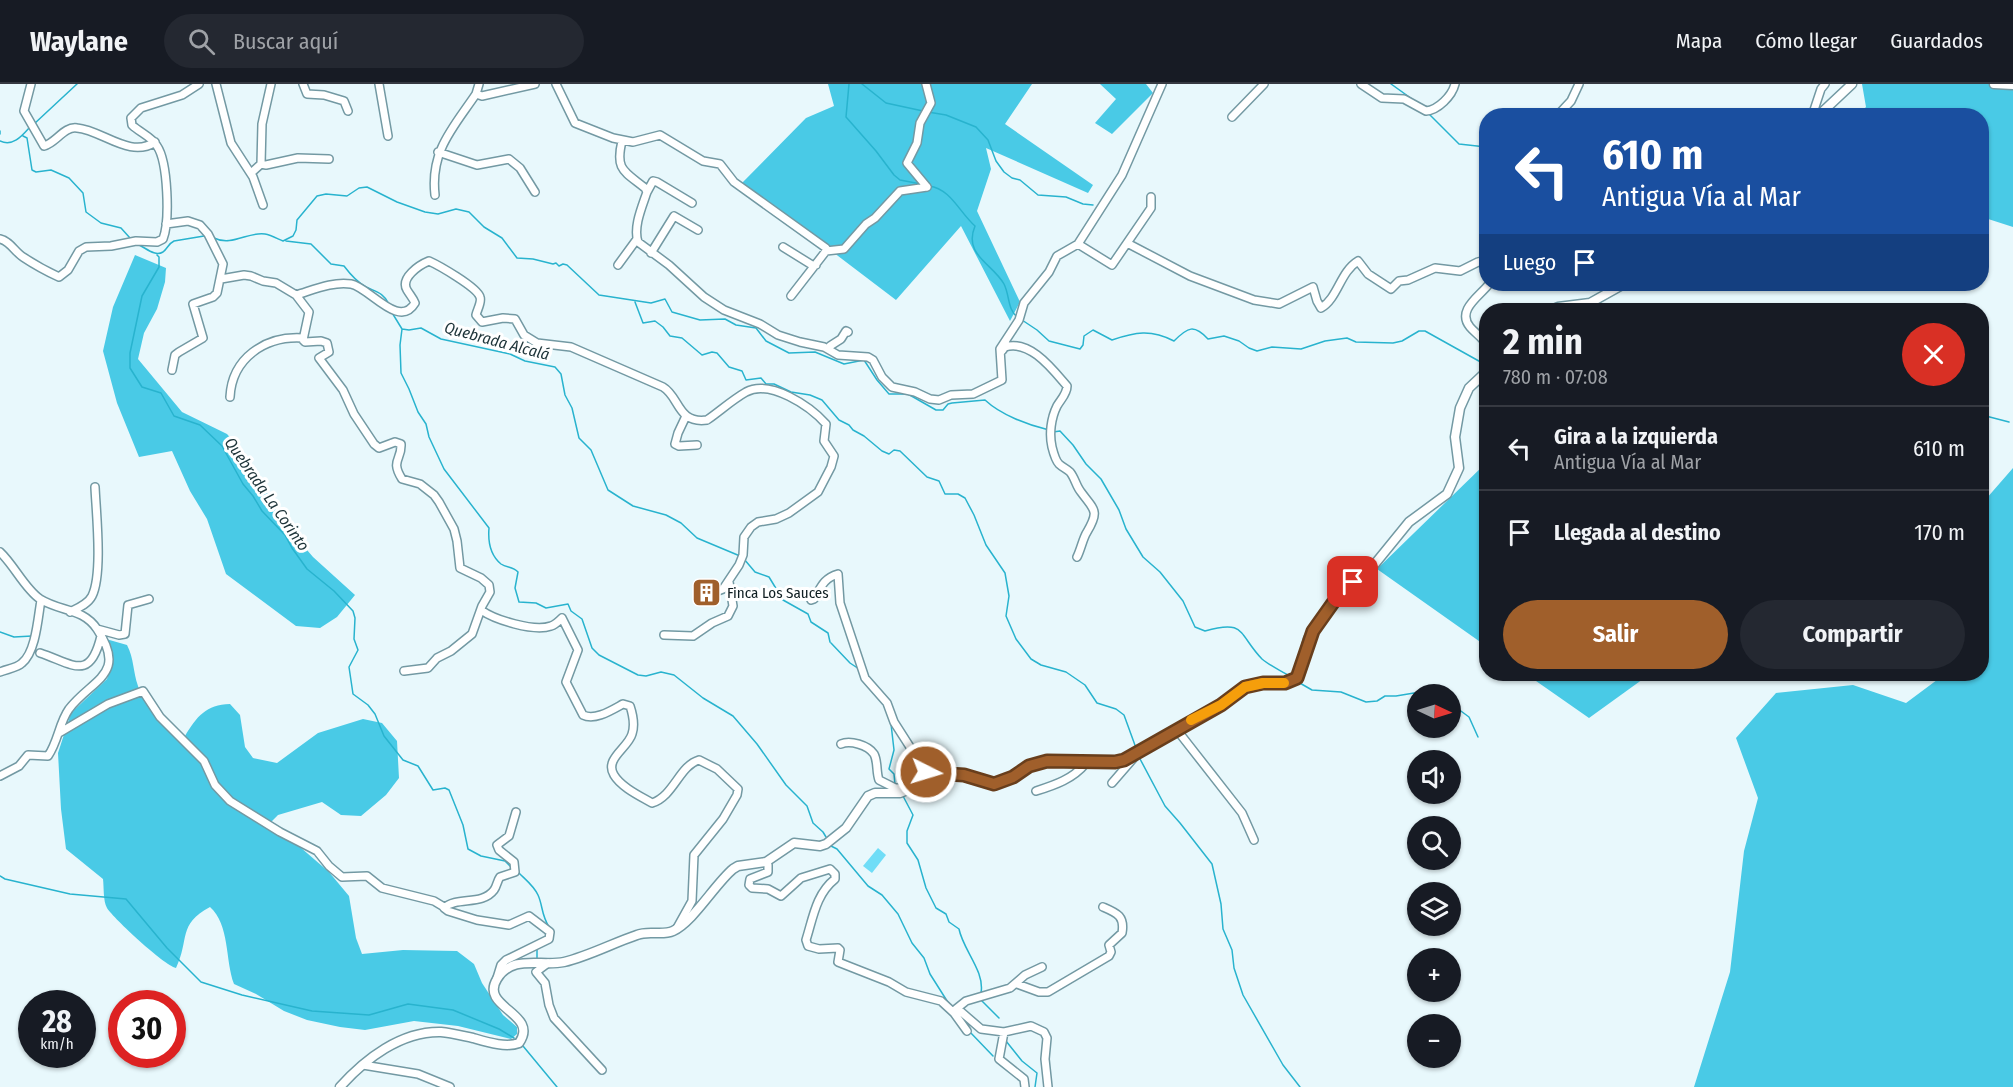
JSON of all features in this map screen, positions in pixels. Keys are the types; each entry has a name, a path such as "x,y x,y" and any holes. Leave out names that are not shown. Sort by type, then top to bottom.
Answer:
{"main road":[{"path":"1826,108 1851,84"},
{"path":"1994,84 2013,85"},
{"path":"1590,303 1612,291"},
{"path":"340,1087 363,1065 387,1047 429,1033 448,1033 502,1044 519,1043 524,1027 517,1017 496,998 493,989 497,978 518,964 563,962 638,934 675,930 733,869 738,866 766,862 794,843 819,846 826,844 846,828 868,796 875,793 900,793 948,774 964,775 994,784 1003,782 1039,762 1115,762 1221,705 1245,687 1263,683 1285,683 1297,678 1308,639 1335,600 1374,565 1409,522 1447,494 1459,468 1455,438 1460,408 1469,388 1479,379"}],"street":[{"path":"31,84 24,111 42,144 46,146 70,128 75,127 101,134 123,145 147,146 154,142"},
{"path":"0,239 6,240 20,255 44,271 59,277 68,270 76,255 83,249 134,242 157,242 162,239 166,224 167,190 162,158 154,142 132,125 130,118 149,104 182,95 199,84"},
{"path":"216,84 231,143 251,173 264,205"},
{"path":"251,173 261,164 262,124 271,84"},
{"path":"303,84 307,94 324,95 344,101 348,111"},
{"path":"379,84 388,136"},
{"path":"435,195 433,181 438,152 476,94 479,84"},
{"path":"476,94 482,96 535,84"},
{"path":"556,84 574,123 622,141 637,142 660,135 704,161 720,164 734,182 826,248 826,251"},
{"path":"791,296 826,251 844,249 900,191 924,185 907,164 917,143 920,123 931,103 927,84"},
{"path":"637,240 640,245 669,265 704,297 724,310 760,324 778,335 829,349 838,355 871,358 889,385 936,400 951,395 973,394 1002,378 1000,348 1019,320 1024,303 1048,274 1055,259 1078,244 1122,175 1162,84"},
{"path":"1232,117 1264,84"},
{"path":"1361,84 1382,98 1404,99 1426,111 1436,109 1452,93 1455,84"},
{"path":"1564,108 1571,101 1579,84"},
{"path":"1815,108 1825,84"},
{"path":"622,141 618,157 621,168 647,192"},
{"path":"438,152 481,165 509,159 520,168 535,192"},
{"path":"261,164 298,158 329,159"},
{"path":"618,265 637,240 638,224 647,192 653,181 693,203"},
{"path":"1078,244 1111,265 1151,208 1151,197"},
{"path":"651,253 674,216 698,230"},
{"path":"166,224 194,222 204,228 223,264 217,292 213,297 193,304 203,338 178,352 172,370"},
{"path":"1127,243 1190,276 1254,300 1279,304 1313,287 1321,308 1336,290 1348,268 1358,261 1368,274 1391,289 1397,282 1408,280 1428,270 1437,268 1460,271 1479,262"},
{"path":"783,247 812,265 816,265"},
{"path":"296,295 348,283 356,285 392,310 400,312 412,308 415,303 405,287 406,280 423,264 430,262 460,279 479,295 476,315 482,322 503,318 516,319 524,335 537,343 567,346 658,384 669,390 674,401 686,416 701,421 707,420 749,391 759,390 784,394 801,402 824,421 826,426 824,441 834,454 831,467 818,492 789,513 776,519 758,522 751,527 744,537 742,559 723,590 710,594"},
{"path":"221,279 251,276 263,282 276,282 296,295 309,312 302,338"},
{"path":"1479,337 1468,325 1466,315 1468,305 1481,291"},
{"path":"829,349 841,339 846,331 848,332"},
{"path":"230,397 231,384 248,354 281,338 302,338 305,342 321,341 328,344 329,352 319,358 343,390 354,414 376,447 395,442 401,444 402,449 396,464 400,477 420,484 434,495 454,529 459,567 489,585 490,592 481,610 476,628 463,642 437,658 428,668 405,671"},
{"path":"999,355 1005,347 1009,346 1034,352 1067,386 1053,414 1052,447 1058,463 1074,478 1082,493 1092,504 1095,514 1094,523 1086,533 1077,557"},
{"path":"686,416 675,444 679,446 697,445"},
{"path":"70,612 86,603 92,597 95,589 98,542 94,487"},
{"path":"0,552 35,596 70,612 82,614 91,620 108,650 109,662 107,672 70,709 48,756 28,755 19,766 0,776"},
{"path":"811,600 829,577 838,574 840,603 865,678 887,703 894,722 923,768 929,774 939,777"},
{"path":"664,635 693,636 728,615 733,606 729,591 730,577"},
{"path":"99,633 125,634 128,604 149,599"},
{"path":"0,672 21,664 26,659 35,637 41,600"},
{"path":"481,610 505,622 535,627 553,626 561,619 563,620 578,650 576,659 565,679 583,715 592,717 623,704 630,706 632,734 614,759 612,770 615,777 634,792 652,803 658,801 666,795 692,763 699,760 717,769 738,789 723,819 694,855 692,902 675,930"},
{"path":"40,653 79,667 86,666 95,655 99,633"},
{"path":"59,733 108,704 142,691 160,717 204,761 215,785 236,806 317,851 342,877 366,876 382,888 434,901 446,910 477,920 509,925 530,916 550,932 549,939 506,960 501,965 497,978"},
{"path":"1177,730 1242,813 1254,840"},
{"path":"841,744 852,742 872,752 879,780 895,788 910,788"},
{"path":"1112,783 1139,751"},
{"path":"1036,791 1060,783 1080,771 1086,763"},
{"path":"444,907 486,897 494,890 500,877 515,872 514,861 499,850 497,844 510,834 516,812"},
{"path":"766,862 768,872 750,879 749,885 752,888 768,889 779,895 784,895 806,876 830,869 835,874 835,879 820,896 806,940 808,946 819,949 838,948 840,954 838,962 890,982 906,992 940,1001 955,1011 965,1013 979,1029 1004,1032 1031,1026 1045,1033 1048,1087"},
{"path":"1017,984 1039,992 1052,991 1109,956 1111,952 1109,945 1122,933 1123,921 1120,915 1103,907"},
{"path":"548,963 536,972 545,983 549,1005 555,1018 602,1070"},
{"path":"955,1011 966,1001 1010,988 1025,975 1042,967"},
{"path":"955,1011 967,1031"},
{"path":"1004,1032 999,1059 1024,1079 1025,1087"},
{"path":"363,1065 418,1074 450,1087"}],"shaded area":[{"path":"828,84 1032,84 1005,124 1093,185 1088,193 986,148 991,169 977,211 1020,302 1010,321 961,226 896,300 742,183 806,118 834,106"},
{"path":"1100,84 1146,84 1153,93 1112,134 1095,123 1116,99"},
{"path":"1862,84 2013,84 2013,227 1989,219 1989,108 1866,107"},
{"path":"135,255 166,268 165,282 157,309 144,333 138,359 182,412 227,434 249,459 284,523 313,557 355,595 337,617 320,628 296,626 226,574 207,519 190,491 172,451 139,457 117,403 103,351 113,307"},
{"path":"2013,468 2013,1087 1694,1087 1730,972 1744,851 1758,798 1736,738 1776,693 1853,685 1906,703 1936,681 1989,681 1989,496"},
{"path":"1479,470 1479,641 1377,569"},
{"path":"106,639 127,645 138,686 145,701 160,721 178,738 185,736 198,717 208,709 230,704 240,715 245,747 253,758 277,763 318,733 363,719 382,723 397,741 399,778 386,795 361,816 341,815 322,802 278,815 271,822 329,872 349,896 356,938 362,954 403,950 457,951 474,964 482,983 503,1015 517,1027 517,1034 511,1039 458,1026 414,1021 365,1030 307,1020 284,1011 234,984 221,923 210,907 193,920 188,927 176,968 151,951 111,914 104,898 103,879 66,849 58,753 71,713 107,679 113,660"},
{"path":"1536,681 1640,681 1589,718"},
{"path":"878,848 886,855 872,873 863,866"}],"waterway":[{"path":"34,124 77,84"},
{"path":"849,84 846,117 894,175 900,180 921,184"},
{"path":"862,84 886,103 923,111"},
{"path":"1391,84 1419,104"},
{"path":"928,112 946,115 976,127 988,140 996,161 1004,172 1020,180 1038,195 1066,197 1083,204 1093,205"},
{"path":"1428,113 1459,144 1479,146"},
{"path":"0,141 13,142 30,127"},
{"path":"23,136 27,138 32,170 36,172 51,170 69,178 83,193 86,212 101,223 121,228 130,238"},
{"path":"929,186 949,196 975,226 972,236 976,252 1004,284 1012,311 1018,318"},
{"path":"214,238 227,241 259,234 283,241 293,236 297,220 317,196 326,194 347,196 359,188 367,187 397,202 425,212 438,214 456,209 469,212 484,227 502,238 517,258 556,263 559,266 567,265 599,295 651,303 665,299 672,312 700,320 725,319 736,325 756,328 766,341 789,353 815,352 844,364 864,360 889,394 908,394 936,410 943,410 952,403 985,400 1015,419 1049,430"},
{"path":"139,245 154,253 160,253 174,241 204,236"},
{"path":"286,241 311,244 331,264 344,266 351,275 366,287 382,295 389,304"},
{"name":"Quebrada La Corinto","path":"157,255 159,267 142,296 130,353 130,368 142,387 161,393 174,416 200,425 222,446 243,484 262,511 285,535 307,569 334,591 353,611 354,639 358,650 349,667 353,694 368,705 375,714 384,736 403,760 418,766 433,790 445,788 449,790 463,825 468,849 481,856 505,861 512,868"},
{"path":"635,302 643,323 655,321 670,336 682,338 702,355 717,353 729,367 742,371 746,380 761,378 766,384 774,384 791,392 810,395 822,400 839,420 882,451 889,454 894,450 900,451 927,477 939,481 945,494 958,494 965,498 986,545 1005,573 1009,596 1006,616 1016,639 1031,659 1041,665 1066,672 1085,685 1097,703 1116,709 1124,715 1136,748"},
{"path":"391,311 402,329 401,373 418,412 426,424 429,437 444,469 489,528 489,542 494,556 501,564 518,572 515,588 519,602 536,603 546,608 568,604 571,611 582,619 592,648 599,655 638,675 646,676 661,672 674,675 703,698 733,716 757,744 786,785 807,806 813,823 826,837"},
{"path":"1022,320 1049,341 1080,349 1084,336 1093,330 1112,340 1128,335 1150,333 1174,341 1187,330 1195,329 1208,339 1224,336 1257,351 1272,347 1301,349 1325,341 1347,338 1356,342 1393,343 1402,341 1419,331 1425,331 1479,361"},
{"name":"Quebrada Alcalá","path":"402,329 421,328 441,339 510,354 525,361 555,367 561,374 565,395 572,408 579,438 591,450 608,490 633,506 666,515 681,523 697,538 740,556"},
{"path":"1989,417 2009,422"},
{"path":"1053,432 1060,431 1101,479 1143,557 1160,572 1183,601 1195,627 1205,631 1235,628 1240,631 1262,659 1291,677"},
{"name":"Quebrada Alcalá","path":"744,559 755,572 769,577 783,600 808,614 811,622 828,633 830,642"},
{"path":"0,632 14,637 32,636"},
{"name":"Quebrada Alcalá","path":"831,643 859,669"},
{"path":"1298,682 1312,690 1341,692 1366,702 1377,701 1385,696 1407,694"},
{"path":"1461,711 1469,717 1478,737"},
{"name":"Quebrada Alcalá","path":"891,724 894,750 889,769 894,774 895,785"},
{"path":"1139,757 1165,806 1212,864 1221,904 1223,929 1232,950 1234,968 1243,995 1283,1065 1300,1087"},
{"name":"Quebrada Alcalá","path":"903,796 913,815 907,831 907,843 918,860 926,888 936,908 946,914 949,922 959,929 980,977 981,993"},
{"path":"829,845 837,849 868,886 882,895 898,914 912,943 924,958 930,974 949,1004"},
{"name":"Quebrada La Corinto","path":"519,873 530,883 540,899 549,927"},
{"path":"0,876 70,894 126,899 167,948 201,982 242,995 312,1011 369,1015 408,1004 453,1010 499,1029 514,1038"},
{"name":"Quebrada La Corinto","path":"537,949 537,959"},
{"name":"Quebrada Alcalá","path":"980,999 999,1018"},
{"path":"969,1031 993,1056"},
{"name":"Quebrada Alcalá","path":"1006,1041 1022,1061 1037,1073 1035,1087"},
{"path":"523,1046 557,1087"}],"slow traffic":[{"path":"1191,720 1221,705 1245,687 1263,683 1284,683"}],"place":[{"name":"Finca Los Sauces","path":"706,593"}],"route":[{"path":"926,772 939,777 948,774 964,775 994,784 1003,782 1039,762 1095,763 1124,760 1192,719 1221,705 1245,687 1263,683 1285,683 1297,678 1308,639 1335,600 1353,582"}]}
